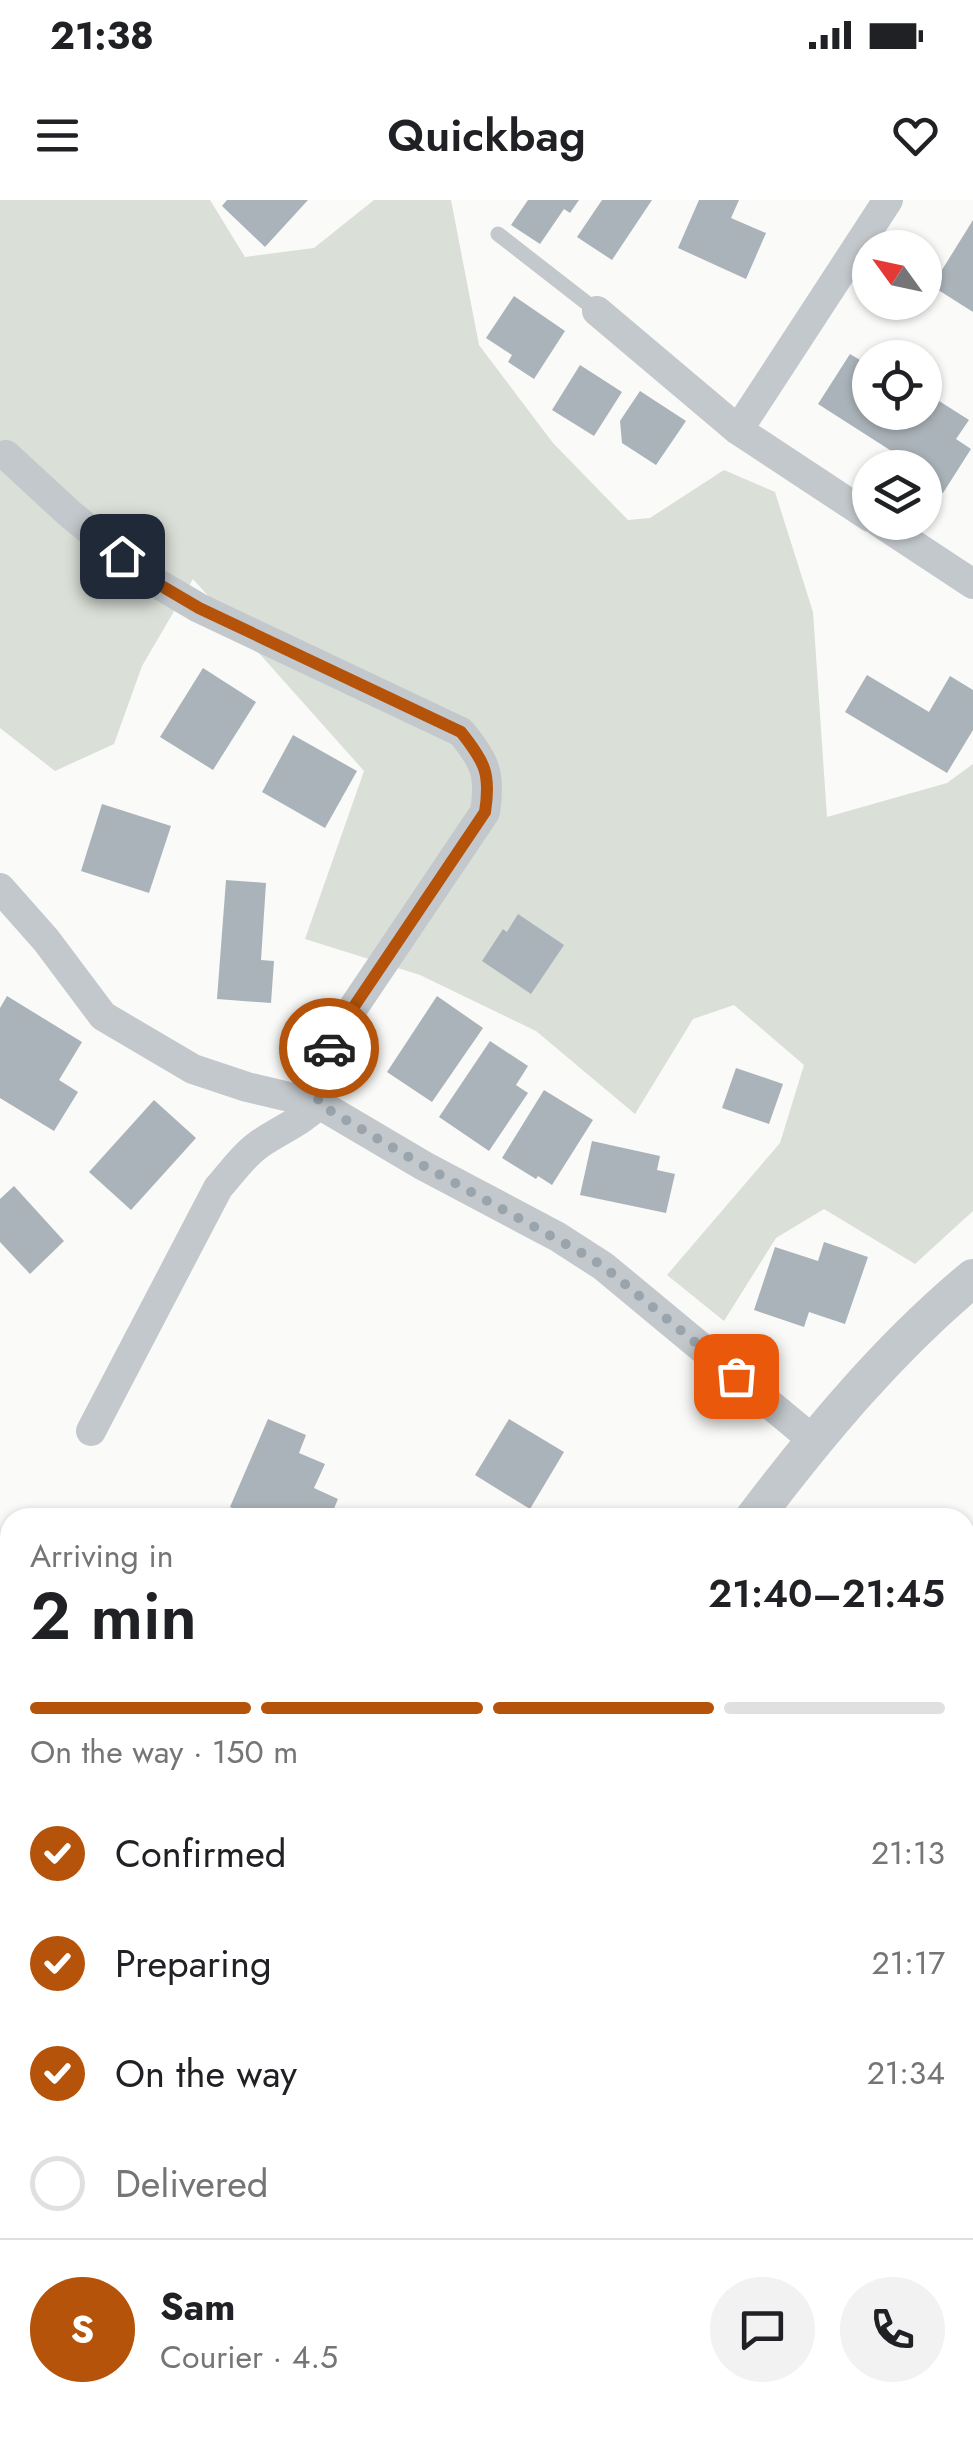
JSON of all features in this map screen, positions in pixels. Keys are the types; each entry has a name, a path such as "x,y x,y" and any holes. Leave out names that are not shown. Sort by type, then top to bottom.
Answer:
{"street":[{"path":"738,430 888,200"},
{"path":"597,312 738,430 852,504"},
{"path":"6,455 148,578 199,608 461,732 483,760 489,788 485,812 329,1048 320,1065 316,1086 319,1104"},
{"path":"906,540 973,584"},
{"path":"0,888 46,940 103,1016 193,1069 319,1104 424,1166 558,1237 603,1266 813,1440"},
{"path":"91,1432 218,1188 263,1141 304,1119 319,1104"},
{"path":"762,1508 813,1440 887,1360 973,1278"}],"lane":[{"path":"498,234 597,312"}],"shaded area":[{"path":"0,200 210,200 245,257 314,248 374,200 451,200 479,345 553,443 628,520 650,518 724,470 775,492 813,612 827,817 947,783 973,764 973,1211 915,1264 824,1209 776,1238 724,1321 667,1275 780,1143 804,1065 734,1005 693,1019 635,1114 536,1031 420,975 305,939 364,771 193,579 142,666 114,744 55,771 0,728"}],"building":[{"path":"227,200 308,200 265,247 222,206"},
{"path":"528,200 579,200 570,213 564,209 540,244 511,225"},
{"path":"602,200 652,200 612,260 577,237"},
{"path":"699,200 739,200 731,218 766,233 746,279 678,248"},
{"path":"973,220 973,312 942,292 942,270"},
{"path":"514,296 565,331 534,379 508,362 512,355 486,338"},
{"path":"850,354 852,355 852,426 818,404"},
{"path":"580,365 622,392 594,436 552,410"},
{"path":"640,391 686,421 656,465 622,443 620,421"},
{"path":"942,403 969,420 956,439 971,449 943,493 942,450 890,450 859,430 942,430"},
{"path":"203,668 256,702 213,770 160,737"},
{"path":"867,675 929,712 950,676 973,690 973,730 947,773 845,712"},
{"path":"293,735 357,771 325,828 262,792"},
{"path":"102,804 171,826 149,893 81,871"},
{"path":"226,880 266,883 261,960 274,961 271,1003 217,999"},
{"path":"518,914 564,945 531,994 482,961"},
{"path":"7,996 82,1042 59,1080 78,1092 54,1131 0,1098 0,1008"},
{"path":"437,996 483,1028 432,1102 387,1072"},
{"path":"490,1041 528,1066 516,1085 528,1093 489,1151 439,1117"},
{"path":"736,1068 783,1084 769,1124 722,1108"},
{"path":"544,1090 593,1120 552,1185 502,1158"},
{"path":"154,1100 196,1138 131,1210 89,1172"},
{"path":"592,1141 660,1156 657,1170 675,1174 666,1213 580,1195"},
{"path":"14,1186 64,1241 30,1274 0,1242 0,1199"},
{"path":"824,1242 868,1257 845,1324 809,1312 804,1327 754,1310 775,1247 818,1261"},
{"path":"268,1419 306,1435 299,1453 325,1464 314,1488 338,1499 334,1508 230,1507"},
{"path":"509,1419 564,1452 531,1508 475,1475"}],"way so far":[{"path":"329,1048 320,1065 316,1086 319,1104 603,1266 736,1376"}],"route":[{"path":"122,556 148,578 199,608 461,732 483,760 489,788 485,812 329,1048"}]}
